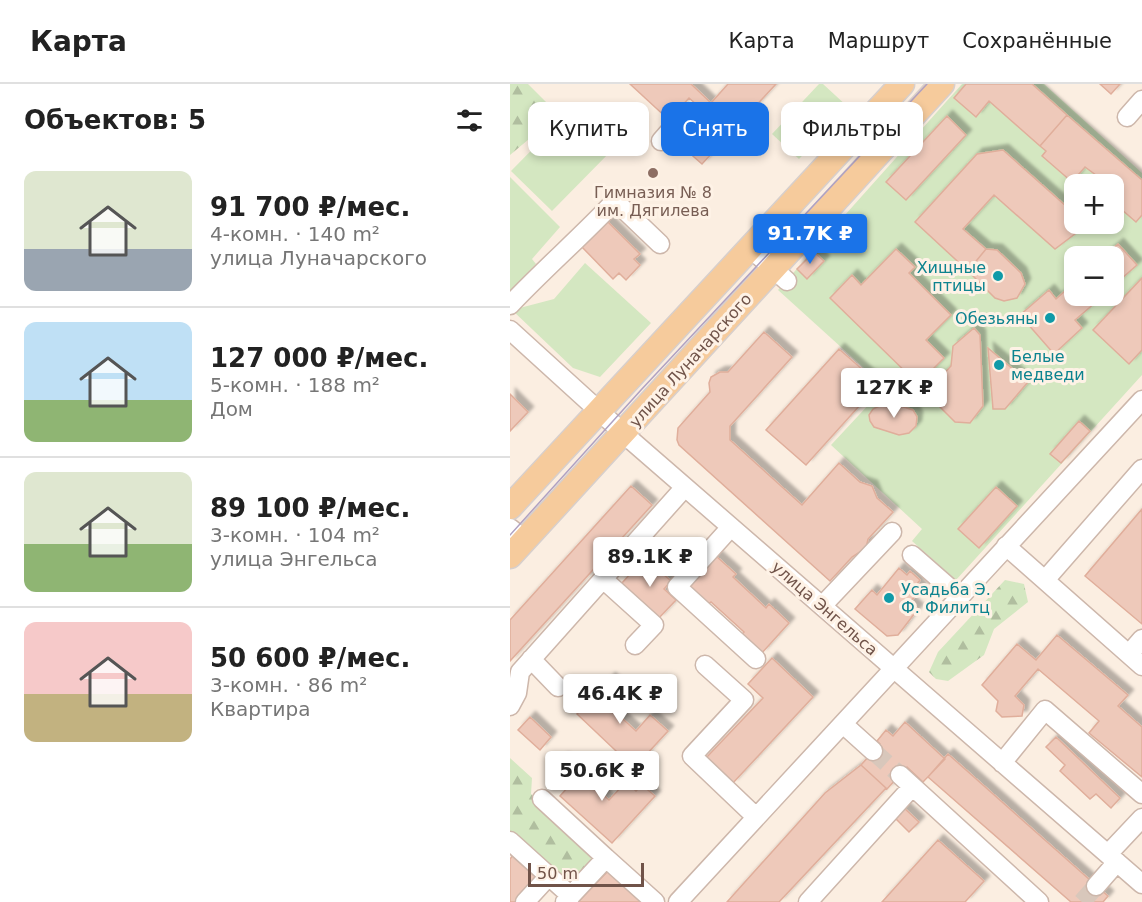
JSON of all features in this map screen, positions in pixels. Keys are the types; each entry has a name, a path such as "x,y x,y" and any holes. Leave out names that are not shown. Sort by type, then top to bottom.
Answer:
{"main road":[{"name":"улица Луначарского","path":"510,507 902,84"},
{"name":"улица Луначарского","path":"515,541 780,275 942,84"}],"street":[{"path":"1127,117 1142,100"},
{"path":"510,305 615,201 660,244"},
{"path":"749,247 780,275"},
{"name":"улица Энгельса","path":"510,330 623,433 1142,884"},
{"path":"678,902 1142,400"},
{"path":"1045,580 1142,469"},
{"path":"510,706 517,693 519,672 685,487"},
{"path":"731,527 677,587 756,659"},
{"path":"822,606 846,573 892,532"},
{"path":"1006,546 1135,660 1142,639"},
{"path":"912,555 960,597"},
{"path":"603,579 654,625 635,645"},
{"path":"531,659 558,687"},
{"path":"705,665 744,700 692,756 756,817"},
{"path":"1002,763 1045,710 1142,794"},
{"path":"843,724 873,751"},
{"path":"808,902 906,781 1039,902"},
{"path":"542,799 655,902"},
{"path":"1096,885 1112,858 1142,818"},
{"path":"510,841 549,876 568,899 606,858"},
{"path":"525,902 549,876"}],"green space":[{"path":"510,84 528,84 546,102 528,102 528,140 510,155"},
{"path":"819,84 823,84 843,102 802,102"},
{"path":"962,84 1044,84 1142,173 1142,375 956,580 912,541 922,529 831,445 885,387 778,290 898,156 923,156 923,128"},
{"path":"781,124 781,142 772,134"},
{"path":"528,154 528,156 606,156 552,211 511,171"},
{"path":"510,177 560,227 532,259 536,264 510,291"},
{"path":"585,263 651,323 600,377 573,368 512,310 554,299"},
{"path":"1005,580 1024,584 1028,602 994,629 984,655 948,681 936,679 929,672 938,652"},
{"path":"510,758 532,778 531,794 593,855 583,876 565,882 510,841"}],"building":[{"path":"630,84 691,84 710,102 694,102 689,98 685,102 661,102 661,113"},
{"path":"728,84 776,84 759,102 712,102"},
{"path":"966,84 1032,84 1067,115 1040,146 989,101 976,117 954,98"},
{"path":"1100,84 1120,84 1111,94"},
{"path":"1067,115 1142,180 1142,215 1136,222 1124,212 1124,174 1094,174 1085,167 1079,174 1064,175 1042,156 1046,151 1040,146"},
{"path":"947,116 966,135 906,200 886,182 910,156 923,156 923,142"},
{"path":"1003,150 1064,204 1064,234 1075,234 1055,249 994,195 963,229 986,249 968,271 915,222 977,154"},
{"path":"693,156 709,156 702,164"},
{"path":"606,220 640,254 634,259 640,265 626,280 619,273 613,279 581,246"},
{"path":"896,249 915,267 909,273 951,315 926,340 944,358 918,384 830,298 852,275 861,285"},
{"name":"Хищные птицы","path":"986,249 997,250 1021,273 1025,284 1017,298 1004,301 995,298 968,271"},
{"path":"1124,251 1137,265 1124,276"},
{"path":"814,252 824,261 807,279 797,269"},
{"path":"1142,278 1142,350 1129,364 1093,330 1116,306 1124,306 1124,297"},
{"name":"Обезьяны","path":"1049,290 1056,299 1064,292 1064,306 1091,306 1075,320 1082,328 1054,354 1020,315"},
{"path":"974,328 980,335 983,406 970,423 955,422 926,393 951,366 953,346"},
{"path":"764,332 792,357 730,426 730,440 802,505 839,463 860,482 872,486 877,498 893,512 868,539 866,548 852,557 830,581 679,445 677,440 678,428 710,392 711,377 720,372 728,372"},
{"name":"Белые медведи","path":"988,348 1028,382 1005,409 993,409"},
{"path":"839,349 879,384 806,465 766,430"},
{"path":"510,394 528,412 510,431"},
{"path":"888,402 913,410 917,417 916,426 909,433 899,435 874,427 869,415 873,409"},
{"path":"1079,421 1090,431 1061,463 1050,454"},
{"path":"631,486 652,505 510,661 510,620"},
{"path":"996,487 1017,506 979,548 958,529"},
{"path":"1142,509 1142,624 1085,576"},
{"path":"716,556 736,574 733,577 766,608 769,604 789,623 761,654 741,635 744,632 711,602 707,605 688,587"},
{"path":"645,558 671,581 664,589 676,600 658,619 621,584"},
{"name":"Усадьба Э. Ф. Филитц","path":"899,568 907,575 910,571 920,580 917,584 922,589 910,602 918,609 898,635 887,636 855,609 872,590 877,595"},
{"path":"1057,635 1128,695 1118,706 1142,727 1142,777 1089,733 1099,721 1038,669 1015,696 1024,705 1022,716 1002,717 996,711 998,701 982,685 1017,644 1036,660"},
{"path":"772,658 813,697 732,784 705,759 763,698 748,684"},
{"path":"610,678 627,694 613,710 636,731 650,715 668,731 634,768 577,714"},
{"path":"530,717 551,737 540,750 518,730"},
{"path":"905,722 945,759 923,782 907,767 887,789 861,765 880,744 877,741 886,730 893,736"},
{"path":"1056,737 1120,798 1111,808 1096,794 1090,799 1060,771 1065,765 1046,747"},
{"path":"948,754 1108,896 1103,902 1071,902 928,777"},
{"path":"563,758 609,800 626,782 636,791 642,785 655,796 612,843 560,796 569,786 552,771"},
{"path":"861,765 886,788 779,902 727,902 825,793"},
{"path":"903,807 919,822 909,832 894,817"},
{"path":"938,840 984,881 965,902 882,902"},
{"path":"514,854 544,882 525,902 510,902 510,859"},
{"path":"610,869 645,902 578,902"}],"tunnel":[{"path":"873,751 900,775"},
{"path":"1082,902 1096,886"}],"tram line":[{"path":"510,535 641,390 927,84"}],"place":[{"name":"Гимназия № 8 им. Дягилева","path":"653,173"},
{"name":"Хищные птицы","path":"998,276"},
{"name":"Обезьяны","path":"1050,318"},
{"name":"Белые медведи","path":"999,365"},
{"name":"Усадьба Э. Ф. Филитц","path":"889,598"}]}
